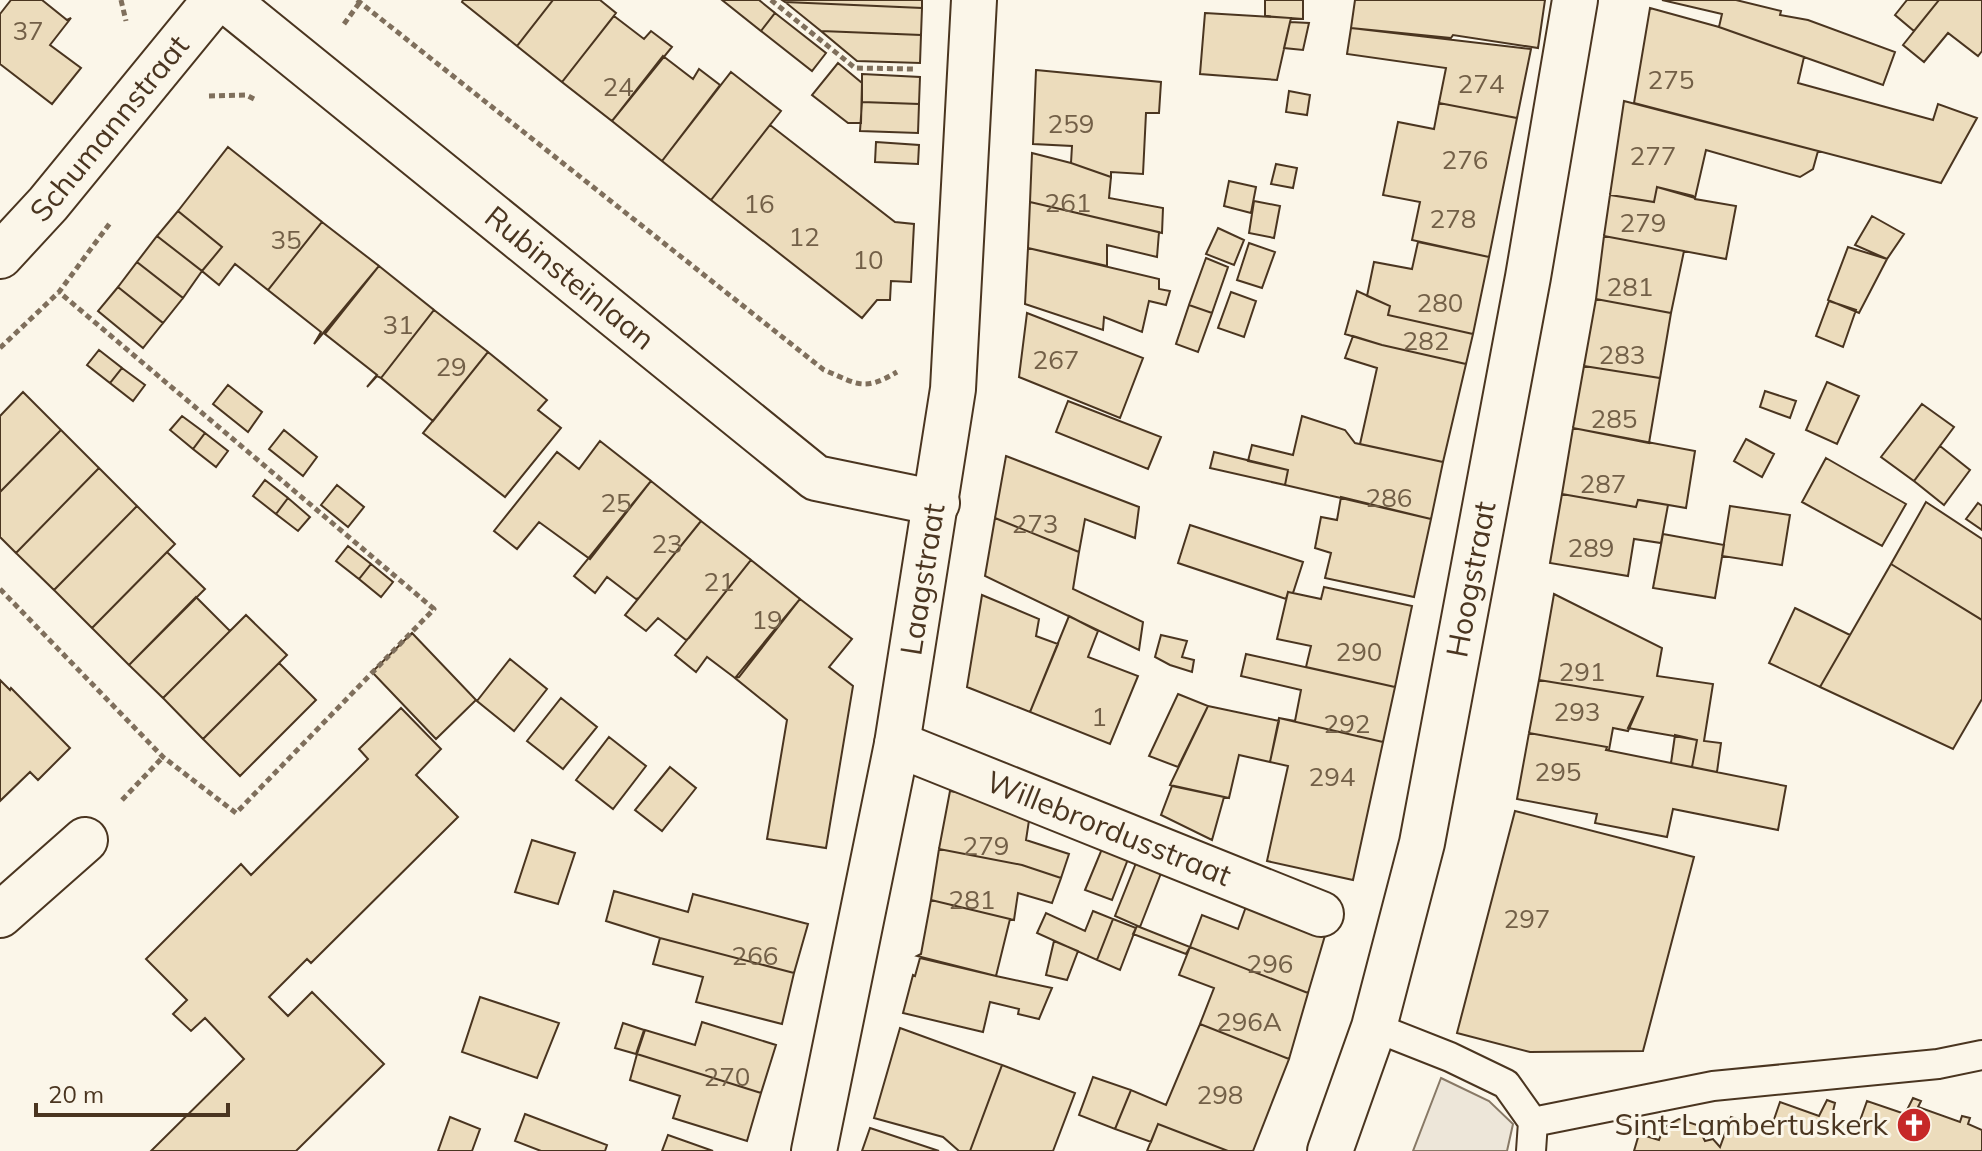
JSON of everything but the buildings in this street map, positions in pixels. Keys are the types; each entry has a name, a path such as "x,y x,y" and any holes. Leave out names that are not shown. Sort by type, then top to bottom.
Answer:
{"street":[{"name":"Schumannstraat","path":"0,256 48,204 215,0"},
{"name":"Rubinsteinlaan","path":"226,0 816,478 937,503"},
{"name":"Laagstraat","path":"814,1151 897,744 953,389 974,0"},
{"name":"Hoogstraat","path":"1330,1151 1374,1027 1422,843 1525,293 1575,0"},
{"name":"Willebrordusstraat","path":"897,744 1321,914"},
{"path":"0,915 85,840"}],"lane":[{"path":"1374,1027 1450,1057 1506,1084 1533,1122 1531,1151"},
{"path":"1533,1122 1713,1086 1938,1064 1982,1055"}],"path":[{"path":"771,0 855,68 919,69"},
{"path":"202,102 209,96 246,95 278,113 359,1 824,370 861,386 884,379 910,364"},
{"path":"0,348 59,292 113,218"},
{"path":"0,589 163,757 236,813 434,609 59,292"}],"shaded area":[{"path":"1441,1078 1489,1101 1513,1124 1507,1151 1413,1151"}],"place":[{"name":"Sint-Lambertuskerk","path":"1914,1125"}]}
